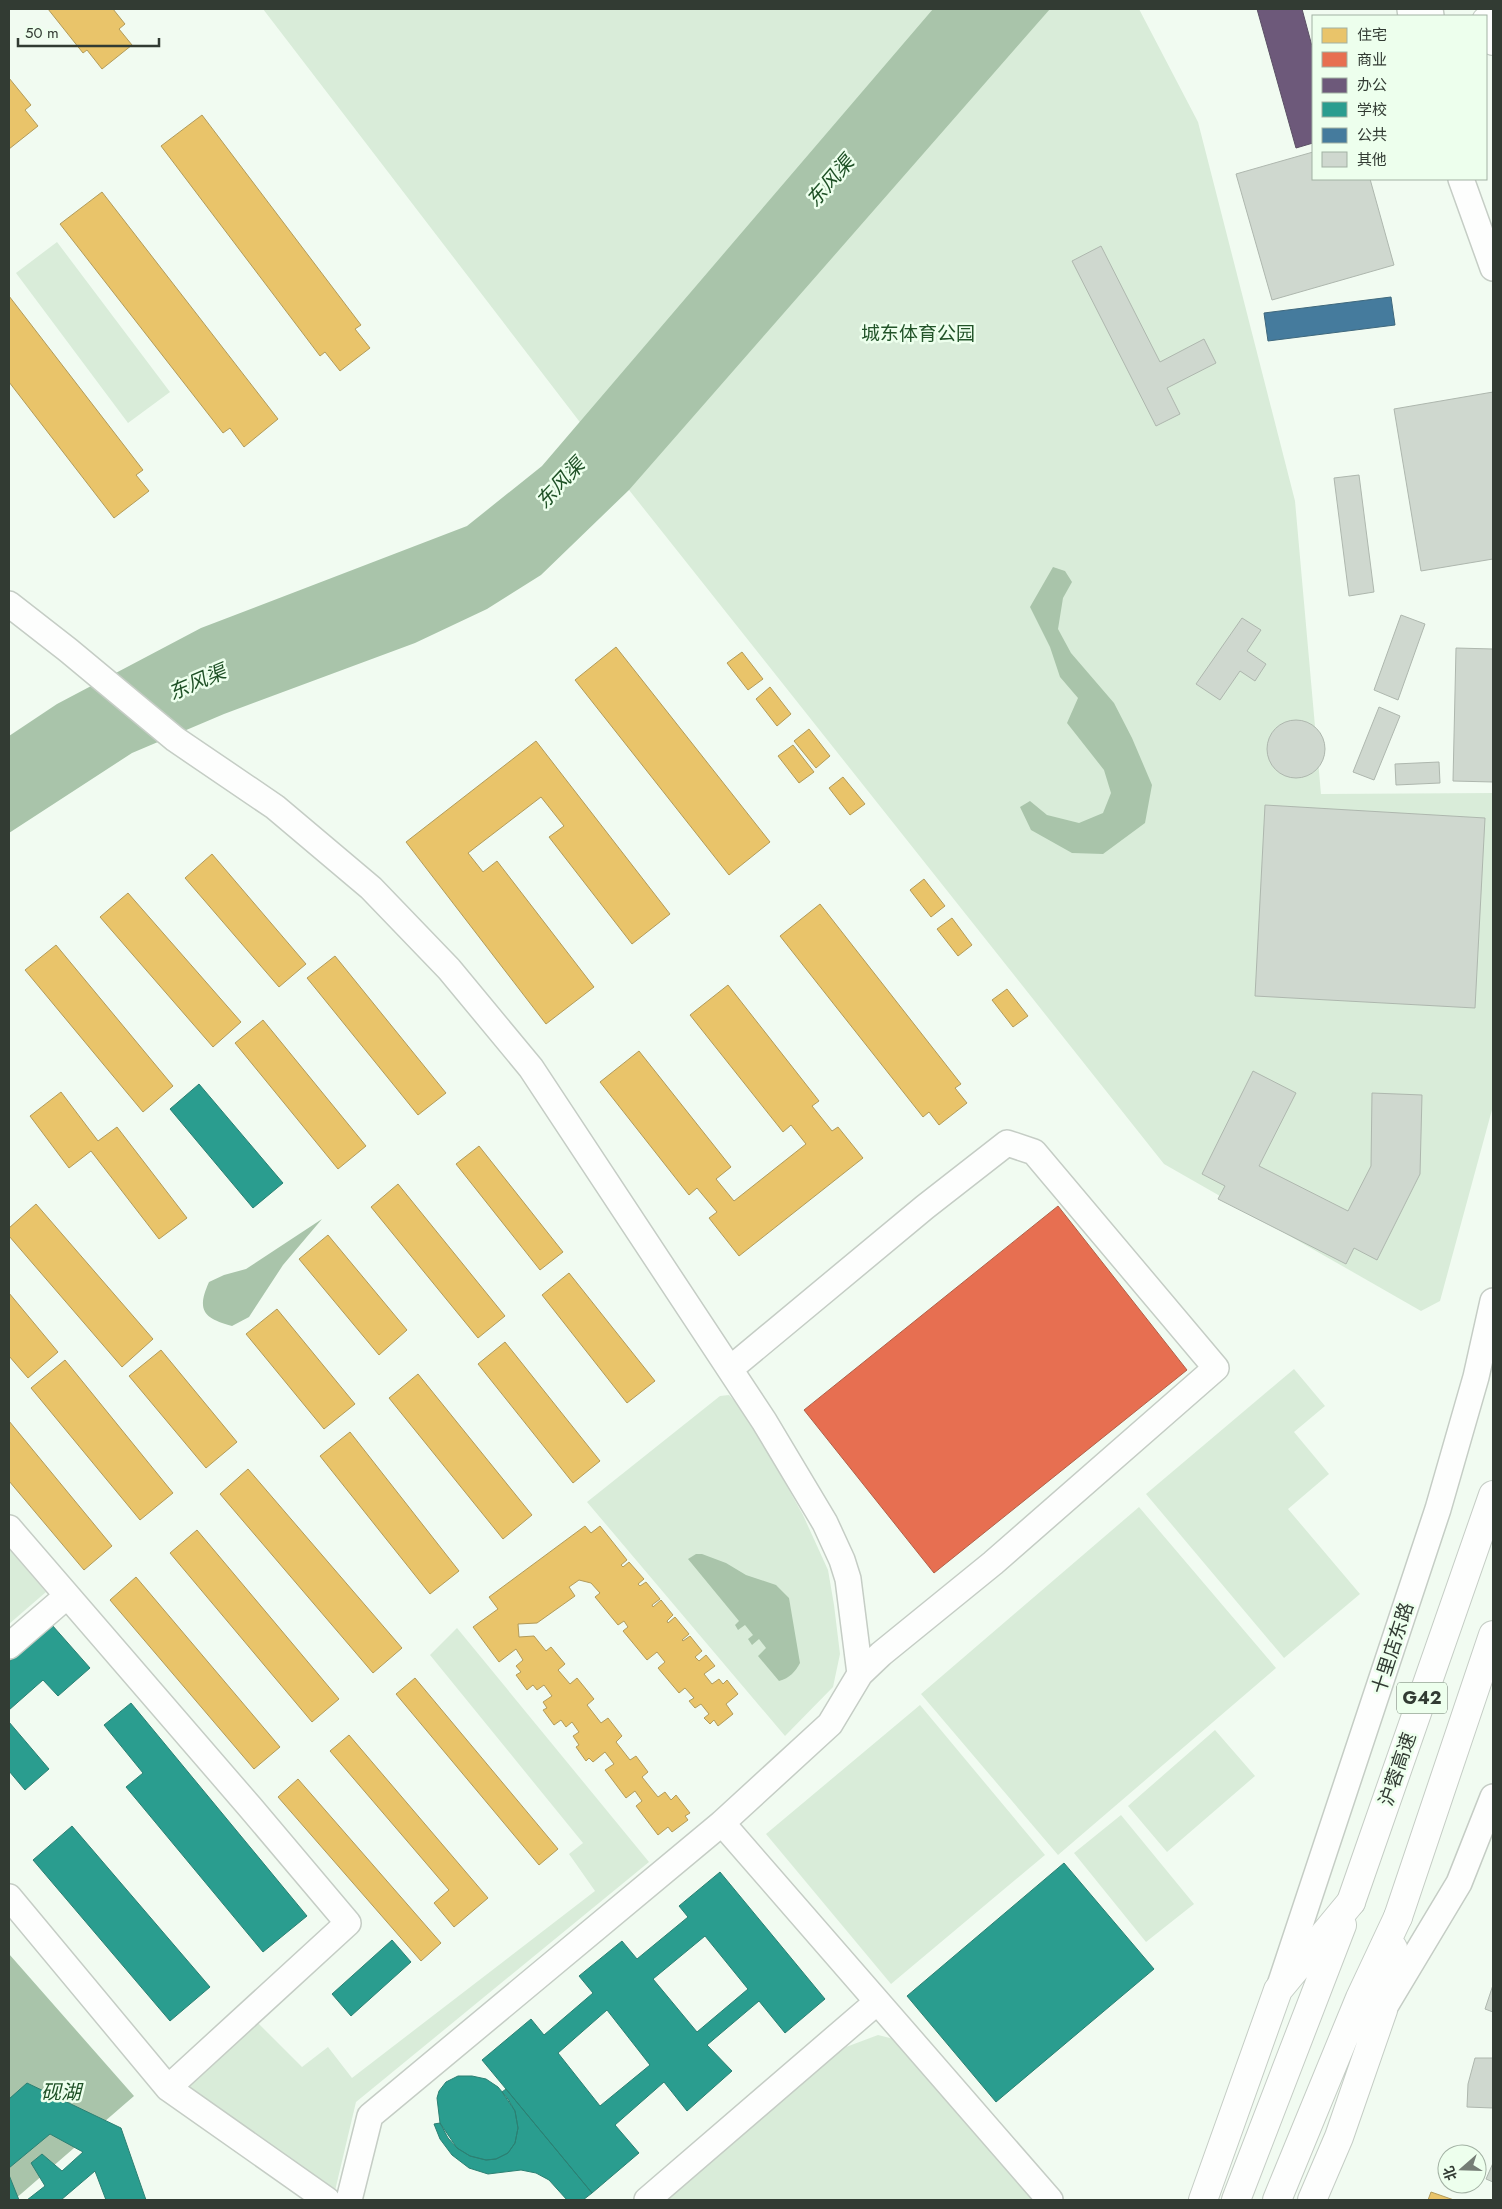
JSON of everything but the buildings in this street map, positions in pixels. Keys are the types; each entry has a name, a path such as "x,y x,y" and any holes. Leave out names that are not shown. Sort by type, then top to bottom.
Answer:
{"main road":[{"path":"1487,24 1493,41"},
{"name":"沪蓉高速","path":"1236,2200 1351,1902 1493,1495"},
{"name":"G42","path":"1398,1917 1493,1635"},
{"path":"1203,2200 1278,1990 1351,1902"},
{"path":"1312,2200 1339,2137 1383,2010 1398,1917"},
{"path":"1278,2200 1360,1998 1398,1917"}],"street":[{"path":"1461,180 1493,268"},
{"path":"1465,180 1474,216"},
{"path":"9,604 68,650 175,739 275,807 364,882 449,969 531,1068 764,1420 825,1523 842,1560 848,1579 860,1674"},
{"path":"349,2200 370,2116 722,1823 830,1724 860,1674 881,1654 993,1563 1216,1368 1034,1152 1007,1143 925,1207 730,1369"},
{"name":"十里店东路","path":"1278,1990 1438,1510 1484,1380 1493,1301"},
{"path":"9,1528 348,1923 168,2088"},
{"path":"9,1646 67,1596"},
{"path":"1383,2010 1459,1883 1493,1797"},
{"path":"722,1823 1050,2200"},
{"path":"9,1897 168,2088 327,2200"},
{"path":"647,2200 877,2002"}],"green space":[{"name":"城东体育公园","path":"263,9 1139,9 1198,122 1295,501 1321,794 1493,793 1493,1106 1440,1301 1421,1311 1164,1164 629,490 579,421"},
{"path":"57,242 170,392 128,423 16,273"},
{"path":"1294,1369 1325,1406 1294,1432 1329,1474 1288,1509 1360,1594 1284,1658 1146,1494"},
{"path":"729,1395 747,1415 803,1515 828,1570 834,1605 840,1654 833,1687 785,1736 587,1502 720,1396"},
{"path":"1139,1507 1276,1668 1058,1855 921,1694"},
{"path":"9,1549 46,1592 9,1624"},
{"path":"457,1628 649,1862 356,2102 334,2195 181,2086 255,2020 302,2067 328,2047 352,2078 595,1891 569,1854 583,1843 430,1655"},
{"path":"920,1705 1045,1855 891,1984 766,1834"},
{"path":"1215,1730 1255,1776 1167,1852 1128,1806"},
{"path":"1121,1815 1194,1904 1146,1942 1074,1853"},
{"path":"878,2035 898,2040 1034,2200 660,2200 751,2121 846,2047"}],"water":[{"name":"东风渠","path":"933,9 1050,9 629,490 541,575 487,609 415,643 224,714 132,753 9,833 9,736 57,704 201,628 467,526 542,466"},
{"path":"1053,567 1065,571 1072,582 1063,598 1058,629 1071,653 1114,703 1132,738 1152,785 1145,823 1103,854 1072,853 1031,830 1020,807 1030,801 1047,815 1079,823 1103,813 1111,793 1104,770 1067,723 1078,698 1060,677 1050,647 1030,607"},
{"path":"322,1219 283,1265 249,1317 232,1326 215,1320 205,1312 203,1300 209,1282 224,1275 246,1269"},
{"path":"696,1554 702,1554 726,1563 746,1575 776,1585 789,1598 800,1663 789,1676 779,1681 758,1656 766,1648 759,1639 752,1645 748,1639 753,1635 745,1625 738,1630 735,1625 739,1621 688,1559"},
{"name":"砚湖","path":"9,1954 134,2096 14,2200 9,2200"}]}
